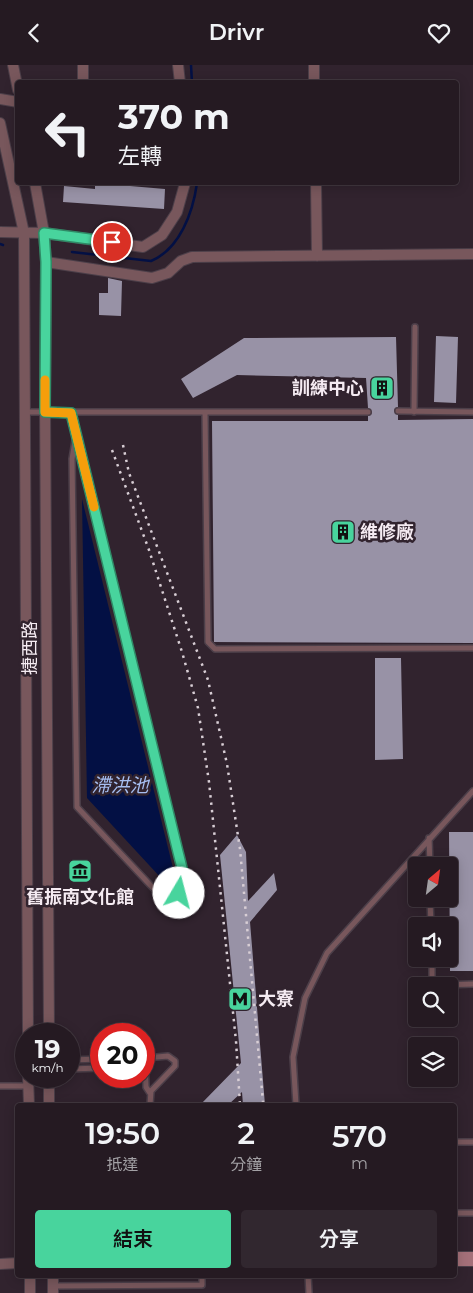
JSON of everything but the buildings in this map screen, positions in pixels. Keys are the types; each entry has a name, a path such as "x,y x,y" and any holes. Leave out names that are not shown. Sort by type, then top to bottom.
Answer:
{"street":[{"path":"13,65 16,80"},
{"path":"83,65 83,80"},
{"path":"178,65 180,80"},
{"path":"314,65 314,80"},
{"path":"0,99 15,102"},
{"path":"0,123 15,172"},
{"path":"19,185 34,233"},
{"path":"34,233 35,185"},
{"path":"0,232 34,233 143,247 162,235 177,212 184,185"},
{"path":"316,185 317,256"},
{"name":"捷西路","path":"34,233 46,262 48,1023"},
{"name":"捷西路","path":"28,1023 24,268 34,233"},
{"path":"46,262 152,278 168,273 181,261 192,257 473,254"},
{"path":"29,1088 29,1103"},
{"path":"49,1088 49,1103"},
{"path":"457,1259 473,1259"},
{"path":"0,1264 15,1263"},
{"path":"30,1278 30,1293"}],"lane":[{"path":"414,411 415,327"},
{"path":"398,411 473,412"},
{"path":"25,412 368,412"},
{"path":"71,413 185,880 179,893 168,898 153,888 77,807 72,459 76,435"},
{"path":"205,413 208,642 215,649 473,648"},
{"path":"296,1103 293,1057 305,998 327,953 473,791"},
{"path":"430,838 430,857"},
{"path":"432,967 432,981 443,985 473,984"},
{"path":"155,1057 168,1056 176,1063 173,1069 155,1086"},
{"path":"0,1086 15,1083"},
{"path":"147,1088 150,1093"},
{"path":"150,1103 150,1093 153,1088"},
{"path":"457,1142 473,1142"},
{"path":"457,1213 473,1213"},
{"path":"53,1290 202,1285 202,1278"},
{"path":"308,1278 309,1293"}],"water":[{"name":"滯洪池","path":"82,499 174,872 161,878 87,798"}],"waterway":[{"path":"191,65 192,80"},
{"path":"72,252 151,261 170,248 177,239 192,206 197,185"}],"railway":[{"path":"123,445 129,473 208,680 227,764 240,849 263,1102"},
{"path":"112,450 149,550 198,708 209,782 236,1041 240,1103"}],"slow traffic":[{"path":"45,380 45,412 71,413 94,507"}],"place":[{"name":"訓練中心","path":"382,388"},
{"name":"維修廠","path":"343,532"},
{"name":"舊振南文化館","path":"80,871"},
{"name":"大寮","path":"240,999"}],"route":[{"path":"112,242 44,233 46,262 45,412 71,413 185,880 179,893"}]}
